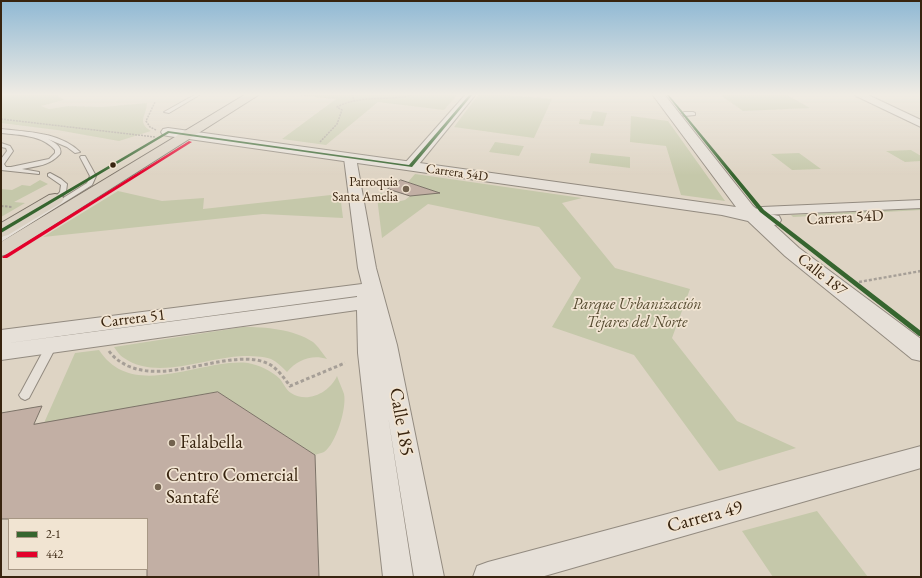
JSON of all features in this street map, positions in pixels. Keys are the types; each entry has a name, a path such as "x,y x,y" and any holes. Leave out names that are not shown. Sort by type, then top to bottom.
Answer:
{"main road":[{"path":"1,231 188,121"},
{"path":"1,250 209,121"}],"street":[{"path":"410,166 448,121"},
{"name":"Calle 187","path":"685,121 759,214 792,252 921,352"},
{"name":"Carrera 54D","path":"163,135 186,135 809,221 921,215"},
{"name":"Calle 185","path":"350,158 369,290 368,353 398,577"},
{"name":"Carrera 54D","path":"759,214 800,210 921,204"},
{"name":"Calle 187","path":"759,214 921,334"},
{"name":"Calle 185","path":"369,290 387,345 429,577"},
{"name":"Carrera 51","path":"1,352 263,310 369,290"},
{"name":"Carrera 51","path":"1,337 263,310"},
{"name":"Carrera 49","path":"488,577 921,457"}],"lane":[{"path":"1,130 57,140 77,152"},
{"path":"12,169 46,162 58,153 58,150 53,144 34,135"},
{"path":"1,145 8,147 10,151 1,164 2,168 37,173"},
{"path":"1,240 86,187 93,181 93,176 83,157"},
{"path":"50,175 60,180 64,184 59,197"},
{"path":"24,395 52,345"}],"path":[{"path":"21,121 163,135"},
{"path":"146,121 149,127 157,130 163,135"},
{"path":"319,145 339,121"},
{"path":"859,282 921,271"},
{"path":"106,346 113,357 126,365 137,370 155,372 239,360 255,360 266,363 276,369 290,386 345,362"}],"green space":[{"path":"1,121 143,121 144,125 151,131 119,141 57,130 1,123"},
{"path":"306,121 355,121 326,145 282,139"},
{"path":"459,121 542,121 534,138 454,127"},
{"path":"580,121 605,121 603,126 579,124"},
{"path":"631,121 668,121 725,201 681,195 666,146 630,142"},
{"path":"495,142 524,146 519,156 489,152"},
{"path":"911,150 921,156 921,161 905,162 886,151"},
{"path":"591,153 630,157 630,168 589,163"},
{"path":"799,153 821,169 792,170 771,154"},
{"name":"Parque Urbanización Tejares del Norte","path":"415,174 582,198 562,203 615,268 690,289 672,338 737,421 796,448 719,471 634,355 552,327 581,278 539,227 428,204 382,238 377,197 381,197 380,193 382,193 392,203 405,200 421,187 408,182"},
{"path":"40,180 48,184 14,202 25,203 1,217 1,189 12,190 22,185 30,186"},
{"path":"118,191 162,201 204,198 203,209 340,194 343,218 263,214 43,237"},
{"path":"921,208 921,210 793,217 791,215"},
{"path":"243,327 270,328 297,334 313,342 327,359 316,357 305,359 295,364 287,372 271,359 253,356 229,357 167,368 151,368 137,365 124,358 114,347"},
{"path":"99,350 113,365 130,373 148,376 229,363 248,363 273,373 291,393 304,397 318,395 334,382 337,376 344,394 344,408 340,425 333,442 328,448 324,452 315,455 218,392 44,423 75,353"},
{"path":"817,511 868,577 773,577 742,531"}],"building":[{"name":"Parroquia Santa Amelia","path":"401,180 440,193 410,196 388,189"},
{"name":"Centro Comercial Santafé","path":"218,392 315,455 319,577 147,577 148,518 1,519 1,413 42,406 34,424"}],"transit line":[{"name":"2-1","path":"1,231 168,132 410,166 448,121"},
{"name":"2-1","path":"689,121 762,211 921,334"},
{"name":"442","path":"5,257 190,142"}],"place":[{"name":"Parroquia Santa Amelia","path":"406,189"},
{"name":"Falabella","path":"172,443"},
{"name":"Centro Comercial Santafé","path":"158,487"}]}
